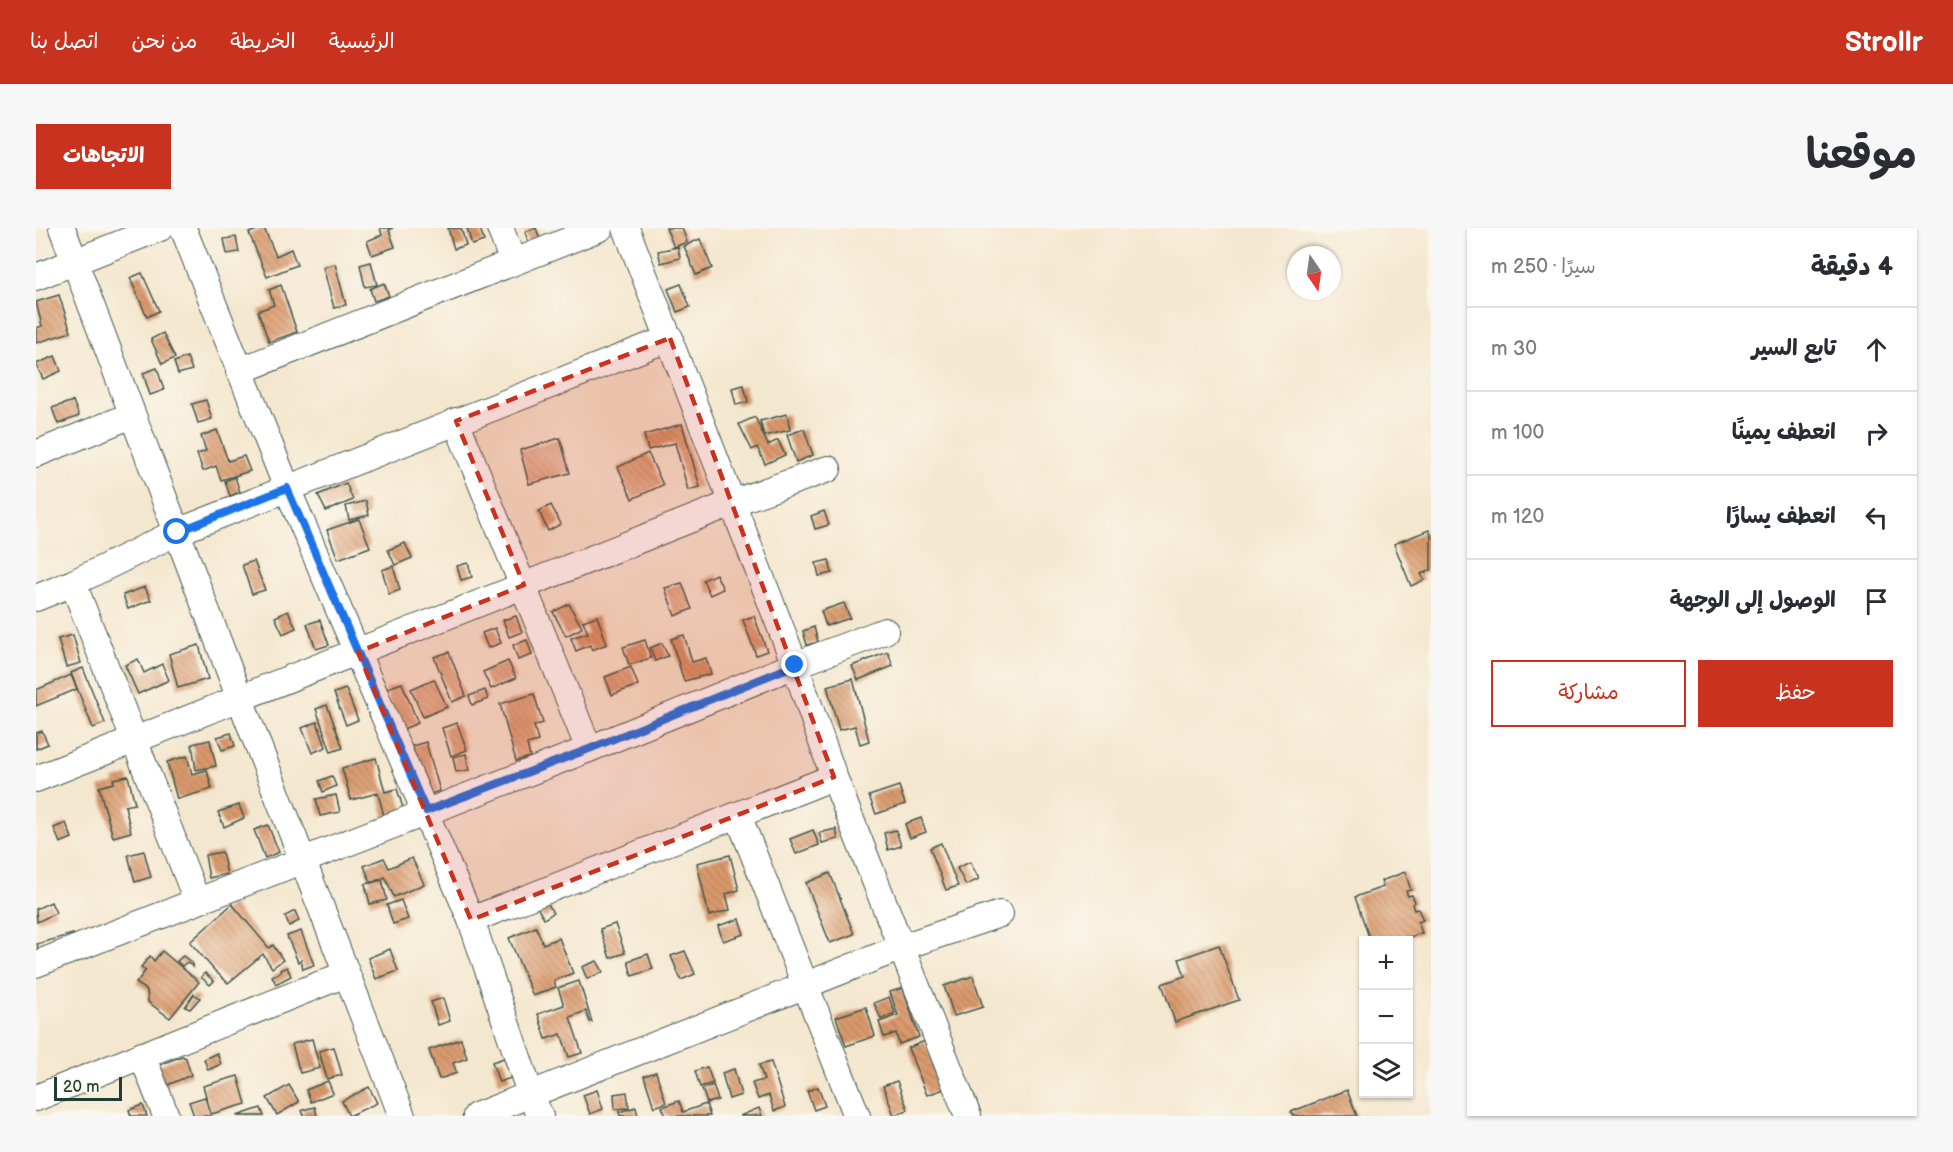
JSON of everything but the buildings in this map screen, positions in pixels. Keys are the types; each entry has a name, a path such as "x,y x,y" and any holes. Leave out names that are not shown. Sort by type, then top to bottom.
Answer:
{"street":[{"path":"62,228 240,699 402,1116"},
{"path":"36,277 160,228"},
{"path":"183,228 287,488 471,920 535,1105"},
{"path":"500,228 513,262"},
{"path":"239,371 600,228"},
{"path":"626,228 795,665 834,777 968,1116"},
{"path":"36,598 73,583 177,532 670,338"},
{"path":"36,454 132,415"},
{"path":"456,421 589,749"},
{"path":"36,779 732,503 828,469"},
{"path":"73,583 198,902"},
{"path":"36,964 589,749 795,665 885,632"},
{"path":"471,920 834,777"},
{"path":"738,815 857,1116"},
{"path":"476,1116 535,1105 804,986 902,947 1000,914"},
{"path":"36,1098 346,974"},
{"path":"142,1055 166,1116"}],"highlighted area":[{"path":"670,338 834,777 471,920 358,652 524,585 456,421"}],"route":[{"path":"177,532 287,488 426,811 589,749 795,665"}]}
